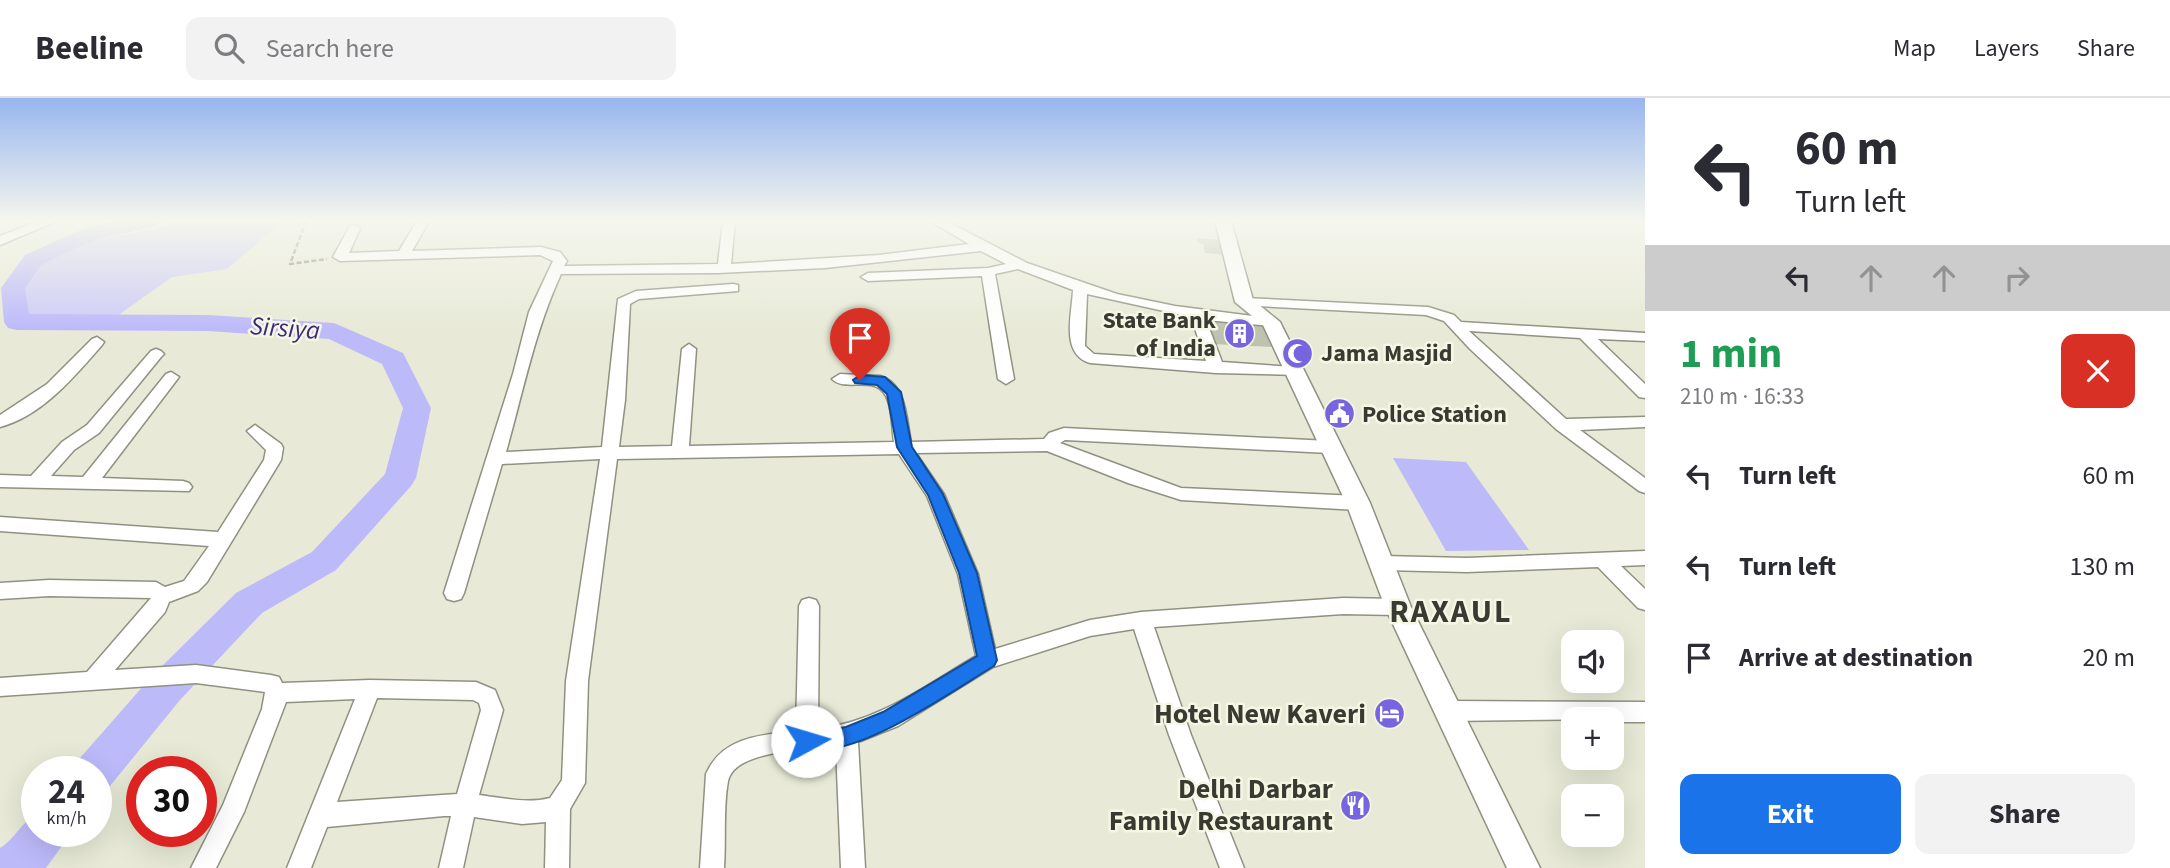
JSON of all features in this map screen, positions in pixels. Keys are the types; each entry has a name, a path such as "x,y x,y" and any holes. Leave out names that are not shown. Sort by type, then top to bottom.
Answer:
{"main road":[{"path":"1232,257 1244,302 1271,322 1358,503 1398,607 1524,868"}],"street":[{"path":"454,593 496,458 536,312 558,270 560,261 557,257"},
{"path":"724,268 725,257"},
{"path":"558,270 724,268 913,257"},
{"path":"1005,257 1080,289 1139,305 1198,316 1271,322"},
{"path":"868,277 988,272 1019,265"},
{"path":"988,272 1006,379"},
{"path":"557,868 558,807 573,783 577,681 607,453 617,400 623,302 636,295 733,288"},
{"path":"1080,289 1078,346 1085,356 1293,372"},
{"path":"1244,302 1428,311 1449,318 1475,346 1562,425 1645,487"},
{"path":"1198,316 1216,368"},
{"path":"1458,326 1638,336 1645,350"},
{"path":"1583,332 1645,393"},
{"path":"3,417 41,399 59,384 97,342"},
{"path":"680,451 689,349"},
{"path":"36,482 68,446 93,429 156,354"},
{"path":"88,484 171,377"},
{"path":"840,379 880,381 888,385 893,392 904,447 935,494 968,573 987,660"},
{"path":"1562,425 1645,422"},
{"path":"161,597 191,586 200,577 275,452 273,445 255,431"},
{"path":"1049,445 1064,434 1329,447"},
{"path":"496,458 680,451 1049,445 1134,479 1181,494 1358,503"},
{"path":"0,481 183,487"},
{"path":"0,524 224,540"},
{"path":"1383,563 1467,565 1645,558"},
{"path":"1602,559 1645,602"},
{"path":"0,592 49,588 140,589 156,590 161,597"},
{"path":"103,678 158,606 161,597"},
{"path":"807,741 809,606"},
{"path":"712,868 717,774 735,754 757,746 847,736 890,719 987,660 1090,628 1141,620 1343,606 1398,607"},
{"path":"1141,620 1180,735 1232,868"},
{"path":"0,687 103,678 196,674 271,684 276,693 273,709 232,812 203,868"},
{"path":"276,693 330,688 475,691 487,697 492,710 465,805 451,868"},
{"path":"299,868 370,689"},
{"path":"1448,711 1645,712"},
{"path":"847,736 853,868"},
{"path":"320,816 428,805 465,805 528,814 558,807"}],"path":[{"path":"293,257 290,264 340,257"}],"shaded area":[{"path":"241,257 227,269 172,277 110,321 73,326 15,322 3,310 16,281 46,258"},
{"path":"1393,458 1466,462 1529,550 1446,551"}],"building":[{"name":"State Bank of India","path":"1205,321 1264,325 1274,347 1212,344"}],"waterway":[{"name":"Sirsiya","path":"39,257 33,260 13,288 17,322 208,323 334,331 393,359 417,408 400,478 324,561 249,603 166,688 109,756"},
{"name":"Sirsiya","path":"8,868 28,856 35,847"}],"place":[{"name":"State Bank of India","path":"1239,334"},
{"name":"Jama Masjid","path":"1298,353"},
{"name":"Police Station","path":"1339,414"},
{"name":"Hotel New Kaveri","path":"1389,714"},
{"name":"Delhi Darbar Family Restaurant","path":"1356,805"}],"district":[{"name":"RAXAUL","path":"1451,612"}],"route":[{"path":"807,741 847,736 890,719 987,660 968,573 935,494 904,447 893,392 888,385 880,381 860,380"}]}
